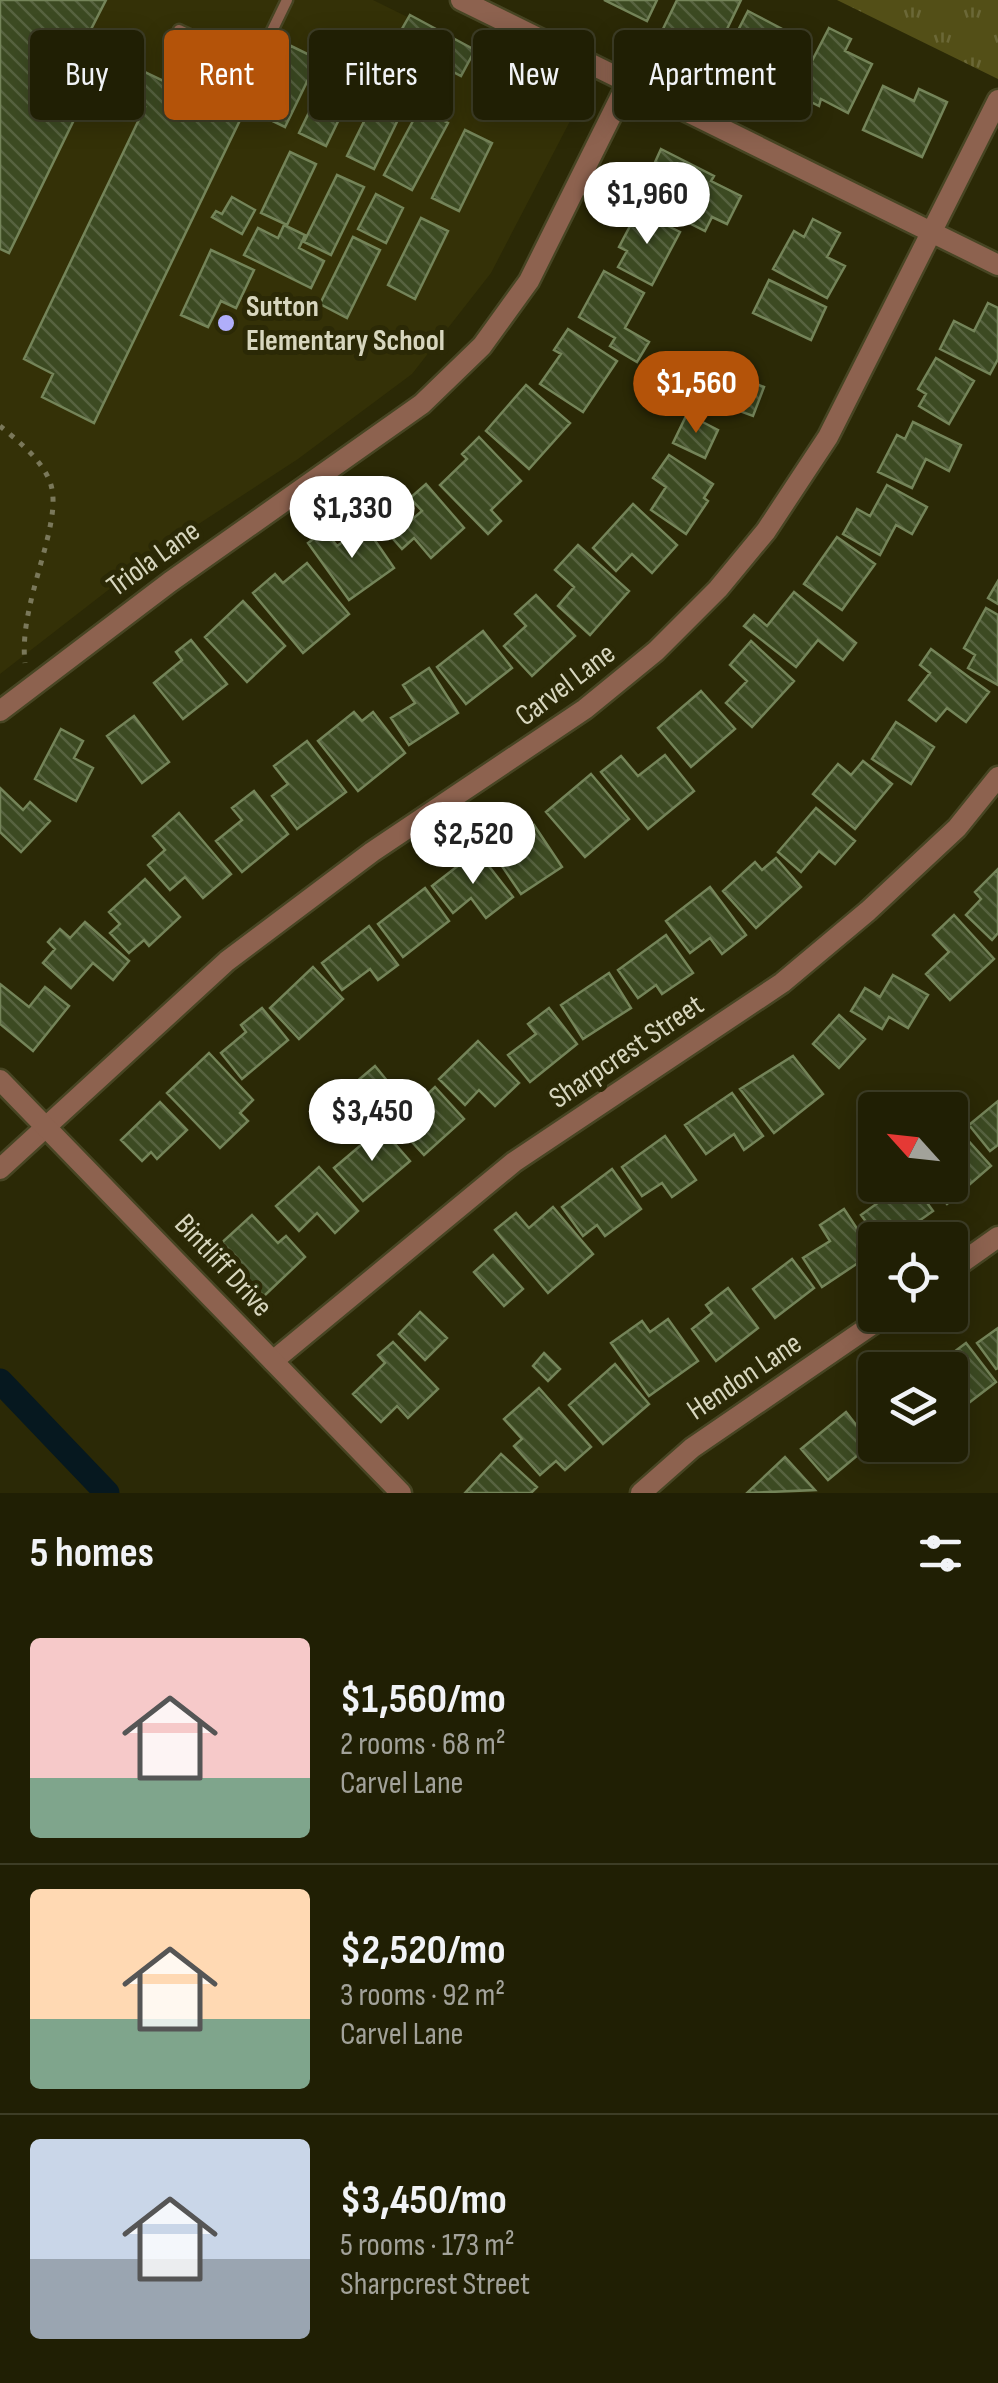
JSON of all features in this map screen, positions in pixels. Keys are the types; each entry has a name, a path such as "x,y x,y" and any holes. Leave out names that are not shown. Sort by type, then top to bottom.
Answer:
{"street":[{"path":"461,0 614,75"},
{"name":"Carvel Lane","path":"0,1169 227,960 372,852 585,709 656,651 706,601 766,531 828,437 998,100"},
{"name":"Triola Lane","path":"0,711 170,582 422,404 482,346 529,281 614,110"},
{"path":"705,120 998,265"},
{"name":"Sharpcrest Street","path":"273,1361 514,1162 782,983 868,912 957,828 998,777"},
{"name":"Bintliff Drive","path":"0,1080 401,1493"},
{"path":"968,1258 998,1237"},
{"name":"Hendon Lane","path":"641,1493 692,1448 861,1332"}],"lane":[{"path":"273,30 288,0"}],"path":[{"path":"0,426 25,447 50,482 55,508 26,609 26,664"}],"shaded area":[{"name":"Sutton Elementary School","path":"0,0 373,0 434,30 309,30 309,120 453,120 453,39 473,49 473,120 571,120 491,273 412,374 298,459 165,546 0,674"}],"green space":[{"path":"837,0 998,0 998,79"}],"building":[{"path":"0,0 106,0 91,30 30,30 30,120 74,120 9,253 0,249"},
{"path":"604,0 657,0 647,21"},
{"path":"677,0 741,0 727,30 663,29"},
{"path":"748,11 784,30 738,30"},
{"path":"410,15 438,30 401,30"},
{"path":"829,28 851,39 845,51 872,64 848,113 821,99 819,106 811,102 811,63"},
{"path":"453,38 473,49 461,76 453,72"},
{"path":"291,46 309,55 309,78 289,119"},
{"path":"144,72 164,81 164,120 240,120 94,423 42,397 53,374 24,359 139,120 144,120"},
{"path":"883,86 914,101 919,89 947,102 922,157 863,130"},
{"path":"309,112 309,120 339,120 326,146 299,133"},
{"path":"270,120 288,120 285,127"},
{"path":"365,120 398,120 374,169 347,156"},
{"path":"414,120 448,123 412,190 384,175"},
{"path":"465,130 492,143 459,211 432,198"},
{"path":"661,149 714,176 711,181 741,196 727,224 712,217 705,231 650,203 663,176 651,171"},
{"path":"290,152 316,164 287,225 261,213"},
{"path":"337,175 364,187 331,255 304,242"},
{"path":"376,194 403,208 386,243 358,229"},
{"path":"232,197 255,210 242,234 212,217 216,211 222,214"},
{"path":"638,211 680,232 652,285 618,267 627,251 619,247"},
{"path":"421,218 448,231 415,299 388,285"},
{"path":"813,219 840,233 827,257 845,266 827,298 773,269 794,231 804,237"},
{"path":"284,225 305,235 299,248 324,261 311,288 244,255 258,228 278,238"},
{"path":"353,237 380,250 347,318 320,304"},
{"path":"211,250 254,270 236,308 221,301 208,327 181,315"},
{"path":"604,271 644,293 625,328 649,342 637,362 610,346 615,338 579,317"},
{"path":"769,280 826,307 811,340 753,313"},
{"path":"988,303 998,308 998,359 990,374 940,349 954,321 974,331"},
{"path":"568,329 617,361 583,412 540,384 561,354 554,350"},
{"path":"936,358 974,381 949,424 919,406 926,394 918,389"},
{"path":"729,373 764,387 753,416 718,403"},
{"path":"526,385 570,423 529,469 486,431"},
{"path":"687,414 718,430 705,458 673,443"},
{"path":"913,422 961,445 949,471 926,459 912,488 878,472 897,435 905,439"},
{"path":"479,437 521,481 491,510 501,521 488,534 440,485 467,459 462,454"},
{"path":"669,455 713,484 704,498 708,501 686,534 651,510 666,487 653,478"},
{"path":"426,484 464,528 431,558 414,538 402,549 380,524 398,509 409,522 422,511 410,498"},
{"path":"887,485 927,507 912,534 896,525 880,555 843,534 857,509 870,516"},
{"path":"633,504 677,545 652,573 632,554 616,571 593,548"},
{"path":"365,526 394,568 349,600 308,543 325,530 337,546"},
{"path":"837,537 875,564 842,610 804,584"},
{"path":"578,545 629,591 590,635 558,606 574,587 555,570"},
{"path":"307,563 349,614 303,653 253,593 275,574 283,583"},
{"path":"998,581 998,604 988,598"},
{"path":"794,592 856,643 843,660 818,640 796,667 744,626 754,615 767,626"},
{"path":"536,595 575,636 532,676 504,646 526,626 515,614"},
{"path":"243,601 285,646 247,682 205,637"},
{"path":"986,608 998,615 998,685 968,668 975,655 964,648"},
{"path":"483,631 512,668 466,704 437,667"},
{"path":"191,640 227,684 183,719 154,683 182,660 176,652"},
{"path":"751,641 794,681 752,727 726,703 747,681 730,665"},
{"path":"931,649 989,692 966,722 947,708 936,721 909,700 930,673 920,665"},
{"path":"429,668 458,713 409,745 391,718 415,703 403,685"},
{"path":"701,691 735,729 691,767 658,728"},
{"path":"354,712 362,721 373,712 405,753 358,791 318,741"},
{"path":"134,716 169,762 142,783 107,736"},
{"path":"896,722 934,747 911,784 872,759"},
{"path":"61,729 83,741 74,758 93,768 76,801 35,779"},
{"path":"307,741 346,792 297,829 272,796 288,784 274,766"},
{"path":"665,755 694,791 648,829 601,772 621,756 638,776"},
{"path":"863,761 892,784 855,829 813,794 838,764 851,775"},
{"path":"591,774 629,819 585,857 546,812"},
{"path":"0,788 23,810 30,802 50,821 21,852 0,832"},
{"path":"254,791 288,834 242,872 216,841 242,820 232,808"},
{"path":"816,808 855,841 835,864 819,851 801,872 778,852"},
{"path":"179,813 231,874 203,898 185,877 170,890 148,865 165,850 153,836"},
{"path":"534,825 562,867 521,894 493,853"},
{"path":"477,851 513,897 486,918 471,898 453,913 432,886"},
{"path":"776,858 801,887 756,928 723,891 755,862 762,870"},
{"path":"998,869 998,933 992,940 966,915 981,899 975,892"},
{"path":"145,879 180,917 149,946 144,940 129,953 110,933 120,924 109,912"},
{"path":"710,887 746,935 722,954 710,938 690,953 666,921"},
{"path":"425,888 449,921 403,957 378,924"},
{"path":"954,915 994,959 950,1000 926,974 949,952 933,935"},
{"path":"85,922 129,961 113,980 93,963 71,988 43,963 55,949 48,942 60,929 70,938"},
{"path":"369,926 398,965 378,980 370,969 342,990 322,963"},
{"path":"666,935 693,973 662,994 656,985 638,998 618,970"},
{"path":"313,967 343,999 299,1039 270,1008"},
{"path":"609,973 631,1008 583,1039 561,1005"},
{"path":"893,975 928,995 908,1028 889,1017 882,1029 851,1011 865,988 880,997"},
{"path":"0,984 29,1007 45,987 69,1006 33,1051 0,1024"},
{"path":"262,1008 288,1040 242,1079 221,1053 246,1032 241,1025"},
{"path":"549,1008 577,1044 530,1082 508,1055 536,1034 528,1024"},
{"path":"839,1015 865,1039 839,1068 813,1044"},
{"path":"478,1041 519,1083 495,1106 479,1090 465,1105 439,1079"},
{"path":"209,1053 253,1100 240,1113 248,1121 220,1148 167,1093"},
{"path":"793,1056 823,1094 774,1133 740,1089"},
{"path":"375,1066 389,1083 370,1100 355,1083"},
{"path":"435,1087 464,1119 424,1155 402,1131 424,1111 417,1104"},
{"path":"732,1093 763,1136 744,1150 734,1134 706,1154 685,1125"},
{"path":"998,1101 998,1145 990,1151 969,1125"},
{"path":"160,1102 187,1130 157,1159 151,1152 142,1161 121,1140"},
{"path":"381,1128 410,1161 363,1201 334,1168"},
{"path":"665,1136 696,1180 672,1197 662,1183 642,1196 622,1167"},
{"path":"968,1140 991,1166 968,1186"},
{"path":"319,1167 358,1211 335,1233 317,1213 299,1231 276,1206"},
{"path":"612,1169 641,1209 605,1236 597,1225 583,1236 562,1207"},
{"path":"879,1202 926,1202 933,1211 917,1222 866,1222 861,1215"},
{"path":"553,1207 593,1254 548,1293 495,1230 516,1213 529,1228"},
{"path":"844,1209 858,1230 858,1263 822,1287 803,1258 830,1241 820,1225"},
{"path":"252,1215 278,1243 286,1236 305,1257 264,1296 217,1247"},
{"path":"493,1255 523,1289 504,1306 474,1272"},
{"path":"792,1259 814,1288 775,1318 753,1289"},
{"path":"728,1288 758,1328 716,1361 692,1329 712,1313 706,1305"},
{"path":"420,1312 447,1338 425,1360 399,1334"},
{"path":"668,1319 698,1361 649,1396 611,1343 642,1321 650,1332"},
{"path":"998,1328 998,1368 996,1369 977,1343"},
{"path":"393,1342 438,1389 408,1418 397,1406 381,1422 353,1394 385,1363 378,1355"},
{"path":"966,1343 996,1382 968,1403 968,1352 954,1352"},
{"path":"544,1353 560,1369 548,1381 533,1366"},
{"path":"615,1364 649,1404 603,1444 569,1405"},
{"path":"539,1388 591,1447 565,1470 556,1461 540,1475 514,1446 522,1439 504,1419"},
{"path":"846,1412 858,1427 858,1455 828,1480 801,1449"},
{"path":"501,1454 537,1487 531,1493 465,1493"},
{"path":"785,1457 815,1490 747,1493"}],"waterway":[{"path":"0,1381 107,1493"}],"place":[{"name":"Sutton Elementary School","path":"226,323"}]}
